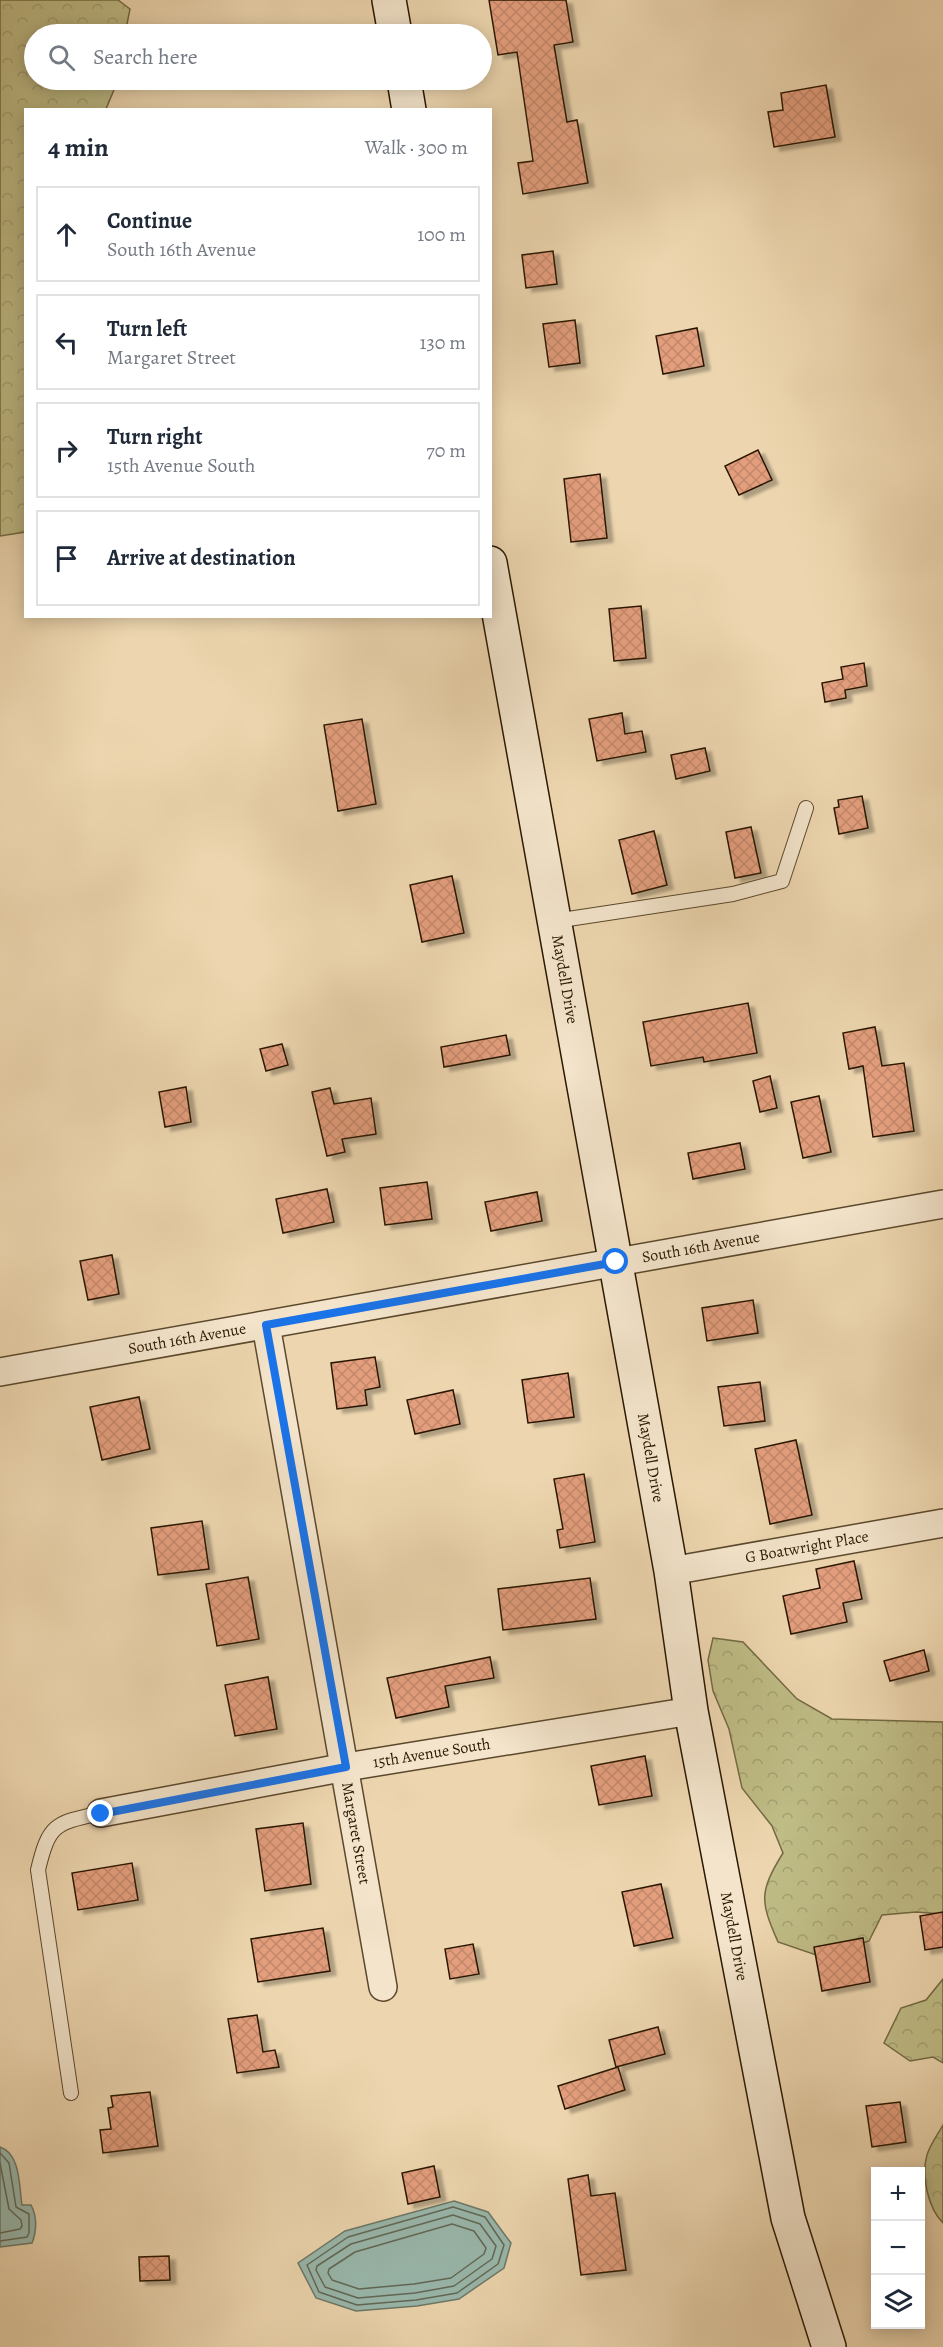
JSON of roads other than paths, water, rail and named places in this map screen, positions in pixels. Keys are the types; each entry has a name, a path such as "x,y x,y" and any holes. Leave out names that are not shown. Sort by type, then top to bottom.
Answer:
{"street":[{"path":"389,0 393,24"},
{"path":"406,90 409,108"},
{"name":"Maydell Drive","path":"492,574 671,1571 691,1711 788,2218 829,2347"},
{"name":"South 16th Avenue","path":"0,1372 943,1204"},
{"name":"Margaret Street","path":"266,1325 346,1767 382,1987"},
{"name":"G Boatwright Place","path":"671,1571 943,1523"},
{"name":"15th Avenue South","path":"101,1814 346,1767 691,1711"}],"lane":[{"path":"555,921 733,894 782,880 806,808"},
{"path":"71,2093 38,1870 45,1839 63,1822 101,1814"}],"water":[{"path":"0,2147 12,2156 18,2172 22,2205 31,2205 33,2209 36,2224 32,2243 0,2247"},
{"path":"454,2201 488,2212 511,2243 504,2268 459,2299 417,2306 356,2311 316,2298 298,2263 345,2231"}]}
